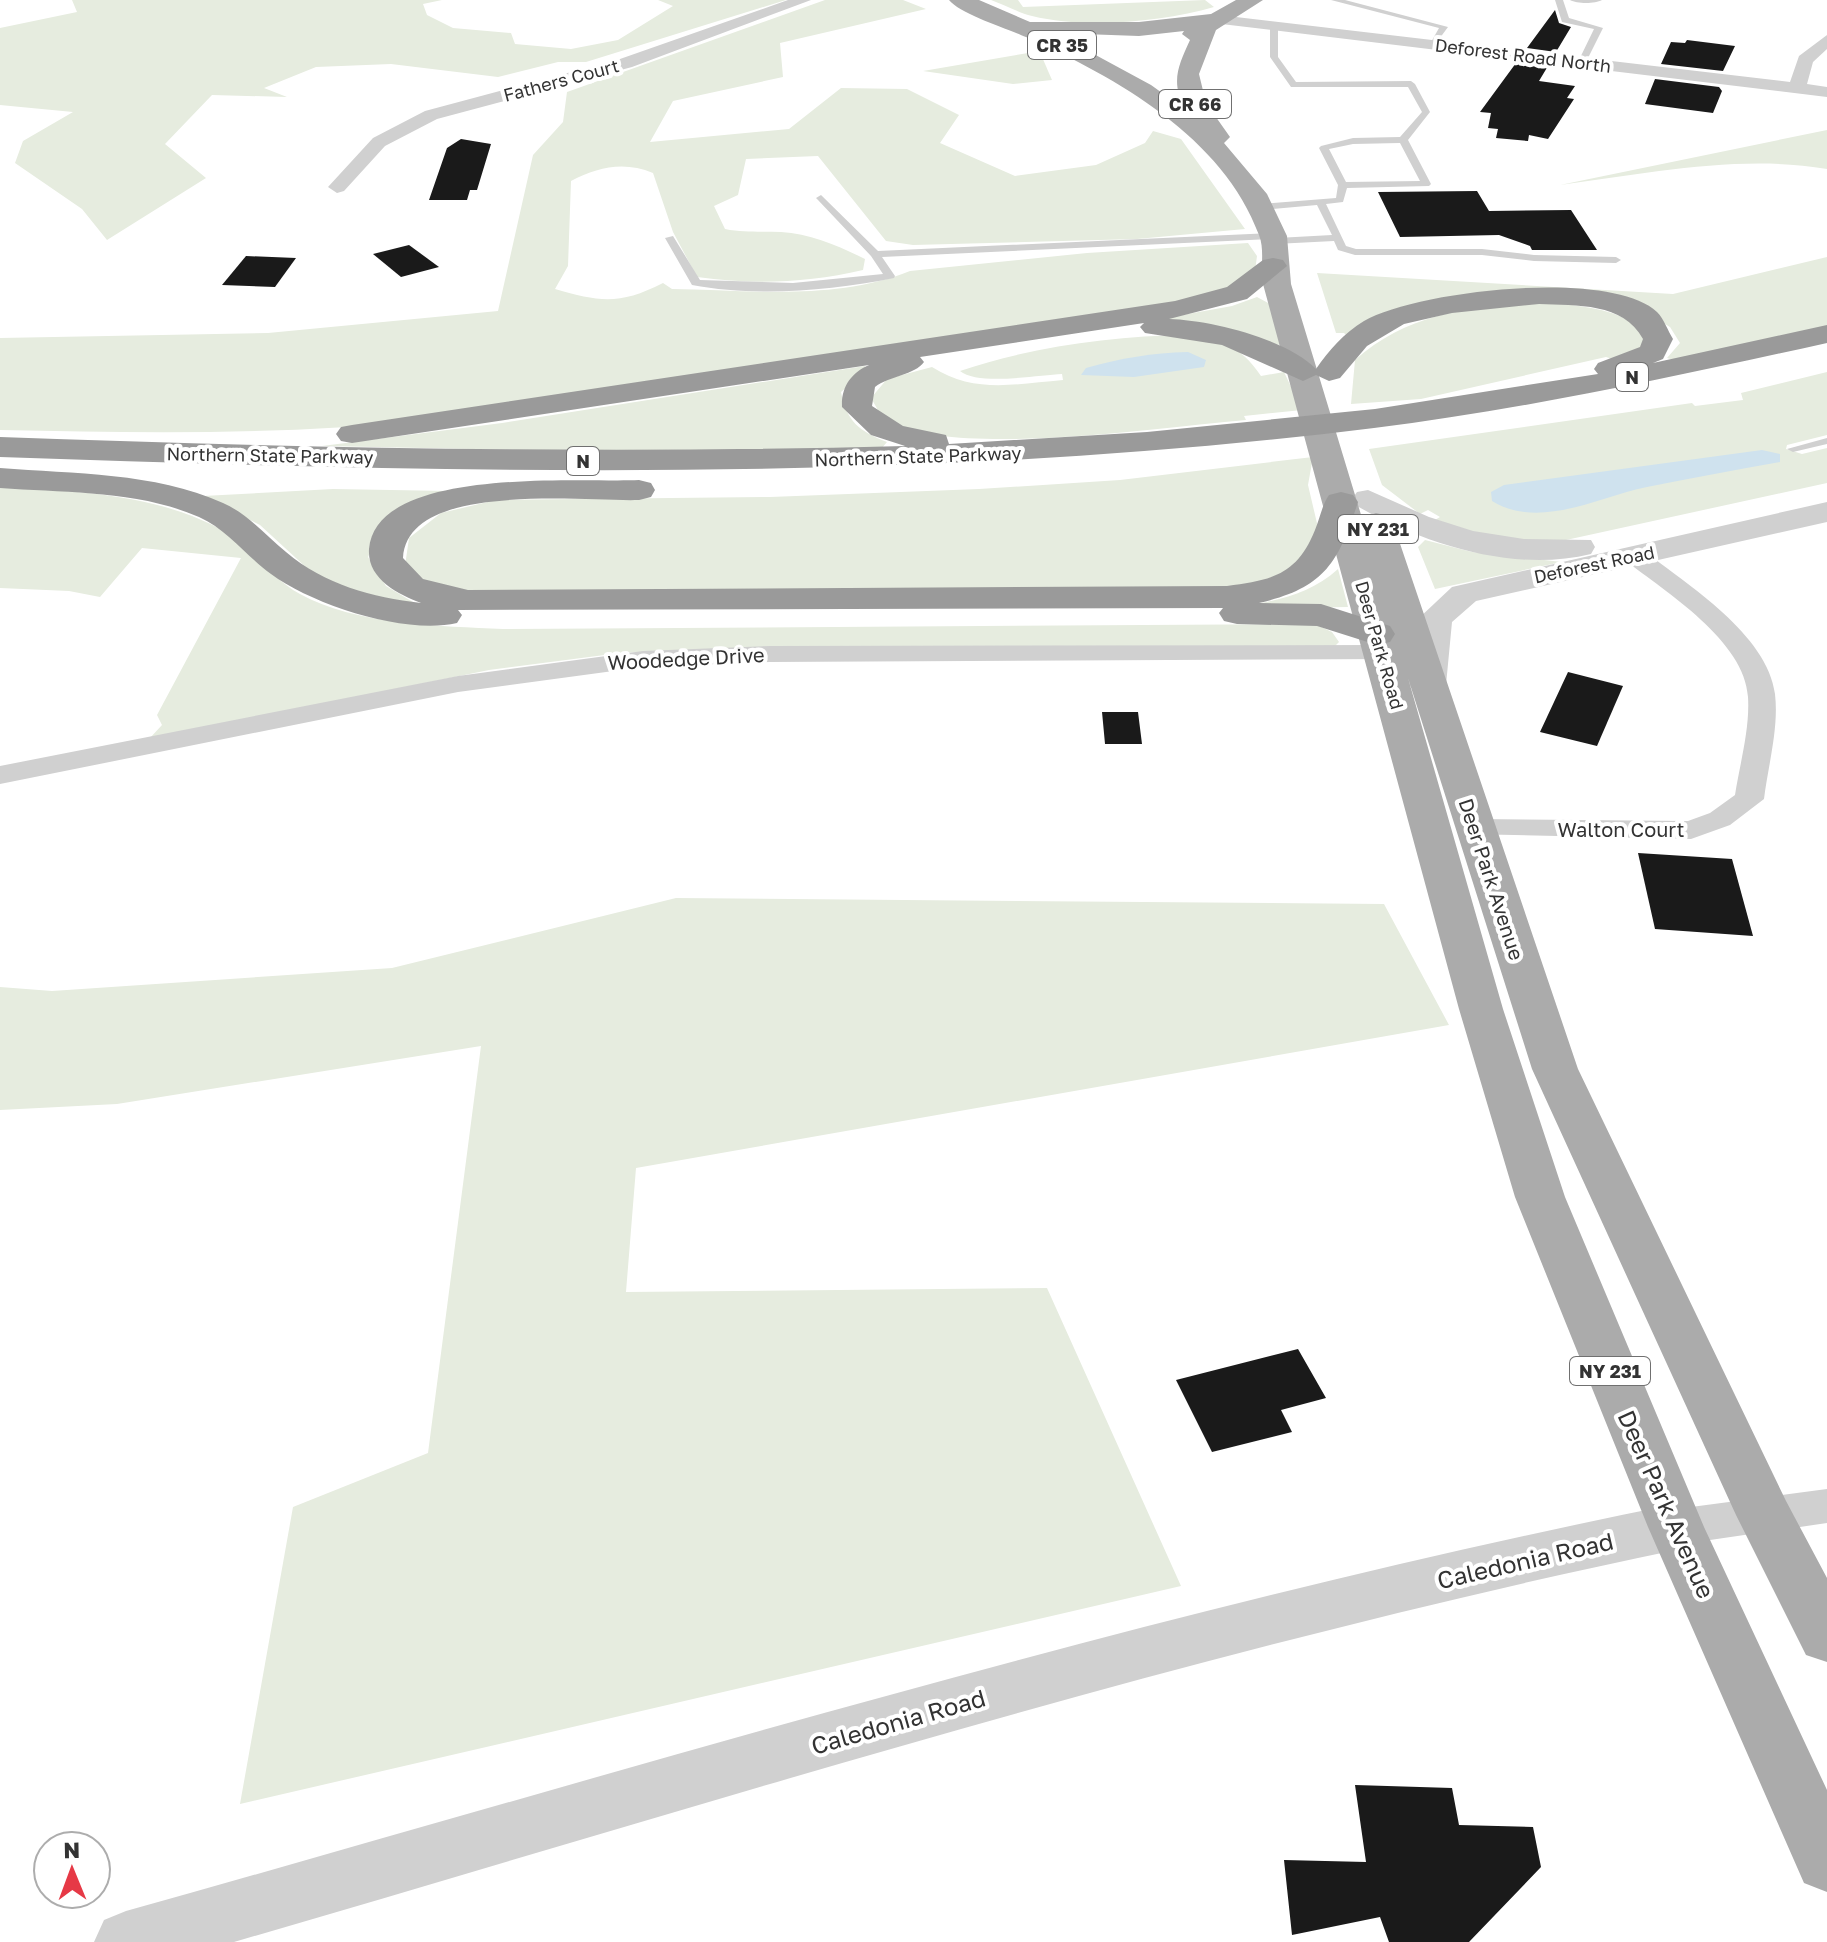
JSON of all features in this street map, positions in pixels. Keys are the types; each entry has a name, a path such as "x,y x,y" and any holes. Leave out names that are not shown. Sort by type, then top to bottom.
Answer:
{"highway":[{"path":"0,445 259,440 405,428 1198,305 1237,293 1274,248"},
{"path":"1165,441 921,441 893,434 869,421 857,407 856,391 866,378 900,364 1138,328 1180,328 1218,334 1254,345 1316,372 1375,326 1431,306 1479,298 1528,295 1595,300 1638,315 1658,334 1652,353 1628,363 1442,419"},
{"name":"Northern State Parkway","path":"1442,419 1827,334"},
{"name":"Northern State Parkway","path":"0,468 404,479 796,479 1034,468 1649,393 1827,352"},
{"name":"Northern State Parkway","path":"0,445 469,460 743,461 950,455 1165,441 1236,443"},
{"path":"0,478 99,483 198,505 237,524 285,568 311,584 366,604 431,615 1289,612 1334,617 1380,644"},
{"path":"796,479 621,491 466,495 435,504 410,517 388,539 384,554 389,569 406,585 432,596 468,601 1227,597 1268,590 1313,568 1355,500"}],"main road":[{"name":"Deer Park Road","path":"961,0 1020,24 1080,54 1159,101 1240,171 1261,207 1274,248 1296,266 1316,372 1355,500 1428,685 1458,776"},
{"path":"961,0 1055,23 1105,29"},
{"path":"1172,48 1185,37 1252,0"},
{"path":"1020,24 1105,29 1212,24"},
{"name":"CR 66","path":"1212,24 1187,75 1188,87 1200,113 1240,171"},
{"name":"CR 66","path":"1159,101 1160,75"},
{"name":"Deer Park Road","path":"1355,500 1380,644 1458,846"},
{"name":"Deer Park Avenue","path":"1458,776 1458,846 1481,1009 1540,1197 1676,1527 1827,1861"},
{"name":"Deer Park Avenue","path":"1458,846 1555,1069 1764,1515 1827,1636"}],"street":[{"name":"Fathers Court","path":"337,187 379,142 431,115 626,63 803,0"},
{"name":"Deforest Road North","path":"1212,24 1274,25 1827,92"},
{"path":"1797,88 1805,60 1827,40"},
{"name":"Deforest Road","path":"1355,500 1457,538 1545,549 1608,542 1827,494"},
{"name":"Deforest Road","path":"1428,685 1431,629 1439,612 1453,600 1489,585 1635,556 1827,512"},
{"name":"Walton Court","path":"1458,846 1691,830 1720,819 1749,799 1762,690 1742,650 1716,622 1635,556"},
{"name":"Woodedge Drive","path":"0,775 458,684 658,657 1380,644"},
{"path":"1676,1527 1827,1506"},
{"name":"Caledonia Road","path":"126,1942 1058,1676 1509,1561 1676,1527"}],"lane":[{"path":"1335,0 1444,27 1434,44"},
{"path":"1559,0 1565,20 1599,28 1582,62"},
{"path":"1574,0 1598,0"},
{"path":"1261,207 1340,200 1343,185 1324,148 1353,141 1403,140 1426,112 1411,84 1294,85 1274,57 1274,25"},
{"path":"1343,185 1426,184 1403,140"},
{"path":"670,238 696,283 745,289 815,288 890,276 875,254 821,198"},
{"path":"1321,204 1342,248 1355,252 1482,252 1534,258 1616,260"},
{"path":"875,254 1274,248 1338,238"},
{"path":"1793,449 1827,441"}],"shaded area":[{"path":"72,0 442,0 423,4 427,15 453,28 511,33 515,44 571,49 618,40 673,6 658,0 786,0 586,62 558,62 498,77 391,64 316,67 264,88 287,97 212,95 165,144 206,178 107,240 82,209 15,163 23,141 73,112 0,105 0,28 77,12"},
{"path":"825,0 903,0 926,9 780,43 783,77 673,101 650,142 789,129 841,88 907,89 959,115 940,143 1015,176 1096,165 1145,143 1153,131 1181,139 1245,229 1137,239 913,245 886,241 818,156 746,159 738,195 714,206 725,229 792,233 814,238 865,259 863,270 801,280 718,280 697,277 673,232 653,173 632,167 611,167 571,181 568,266 555,289 598,299 622,298 663,283 672,289 762,292 823,290 853,287 910,271 1087,253 1248,243 1257,256 1255,271 1220,295 422,421 264,431 0,430 0,338 268,333 498,311 533,155 563,122 567,92"},
{"path":"991,0 1018,0 1023,7 1205,0 1214,7 1171,17 1099,23 1032,16"},
{"path":"1028,53 1042,57 1052,80 1013,84 923,71"},
{"path":"1827,130 1827,169 1794,165 1727,165 1560,185"},
{"path":"1827,257 1827,329 1677,361 1667,358 1680,343 1670,327 1631,304 1468,296 1348,337 1344,333 1336,333 1317,273 1673,294"},
{"path":"1257,297 1270,304 1280,345 1167,323 1166,318 1232,306"},
{"path":"1557,303 1620,316 1651,338 1643,351 1618,361 1606,357 1421,399 1351,404 1355,360 1401,330 1450,313"},
{"path":"1187,335 1229,346 1245,357 1261,376 1284,372 1302,410 1244,416 1246,420 1114,433 1011,439 962,438 921,433 888,422 871,398 887,379 932,367 963,381 979,384 1012,385 1063,380 1062,374 994,379 960,371 1015,355 1072,344"},
{"path":"865,366 865,372 841,392 847,411 856,424 887,442 881,449 712,454 322,446 502,423"},
{"path":"1827,372 1827,435 1787,445 1786,449 1802,454 1827,448 1827,483 1566,540 1513,540 1467,532 1435,520 1440,517 1428,510 1420,514 1382,485 1369,449 1692,403 1695,406 1743,400 1741,393"},
{"path":"1313,457 1308,485 1320,536 1283,577 1243,590 470,597 422,585 405,566 409,538 441,513 496,500 770,497 979,489 1120,480"},
{"path":"0,486 114,496 181,512 215,526 235,539 300,594 347,612 399,622 503,629 1315,624 1332,632 1339,642 1335,646 769,647 620,653 489,670 149,739 162,725 157,715 241,558 142,548 100,597 69,591 0,588"},
{"path":"333,489 449,491 380,531 368,557 386,586 418,605 411,608 322,582 260,525 203,496"},
{"path":"1425,540 1472,552 1562,562 1435,589 1418,547"},
{"path":"1338,569 1348,607 1229,609 1273,601 1300,592"},
{"path":"676,898 1384,904 1449,1025 636,1168 626,1292 1047,1288 1181,1586 240,1804 293,1507 428,1453 481,1046 117,1104 0,1110 0,987 52,991 392,968"}],"water":[{"path":"1188,352 1206,360 1204,367 1134,377 1081,375 1086,368 1112,361"},
{"path":"1762,450 1780,454 1780,462 1647,487 1569,509 1530,512 1510,509 1492,501 1491,492 1504,485"}],"building":[{"path":"1555,10 1559,23 1571,27 1556,52 1527,48"},
{"path":"1687,40 1735,46 1723,71 1661,64 1671,42 1685,43"},
{"path":"1516,63 1548,66 1539,81 1575,86 1567,98 1574,99 1548,139 1529,135 1528,141 1496,138 1498,129 1488,128 1491,113 1480,112"},
{"path":"1655,79 1719,87 1722,91 1713,113 1645,104"},
{"path":"461,139 491,144 477,190 470,190 467,200 429,200 447,148"},
{"path":"1477,191 1489,211 1571,210 1597,250 1532,250 1530,246 1499,235 1400,237 1378,192"},
{"path":"409,245 439,267 401,277 373,254"},
{"path":"246,256 296,258 275,287 222,285"},
{"path":"1568,672 1623,686 1597,746 1540,732"},
{"path":"1102,712 1138,712 1142,744 1105,744"},
{"path":"1638,853 1732,859 1753,936 1655,929"},
{"path":"1298,1349 1326,1398 1281,1410 1292,1432 1212,1452 1176,1380"},
{"path":"1355,1785 1452,1788 1459,1825 1533,1827 1541,1867 1469,1942 1389,1942 1380,1917 1292,1935 1284,1860 1366,1862"}]}
